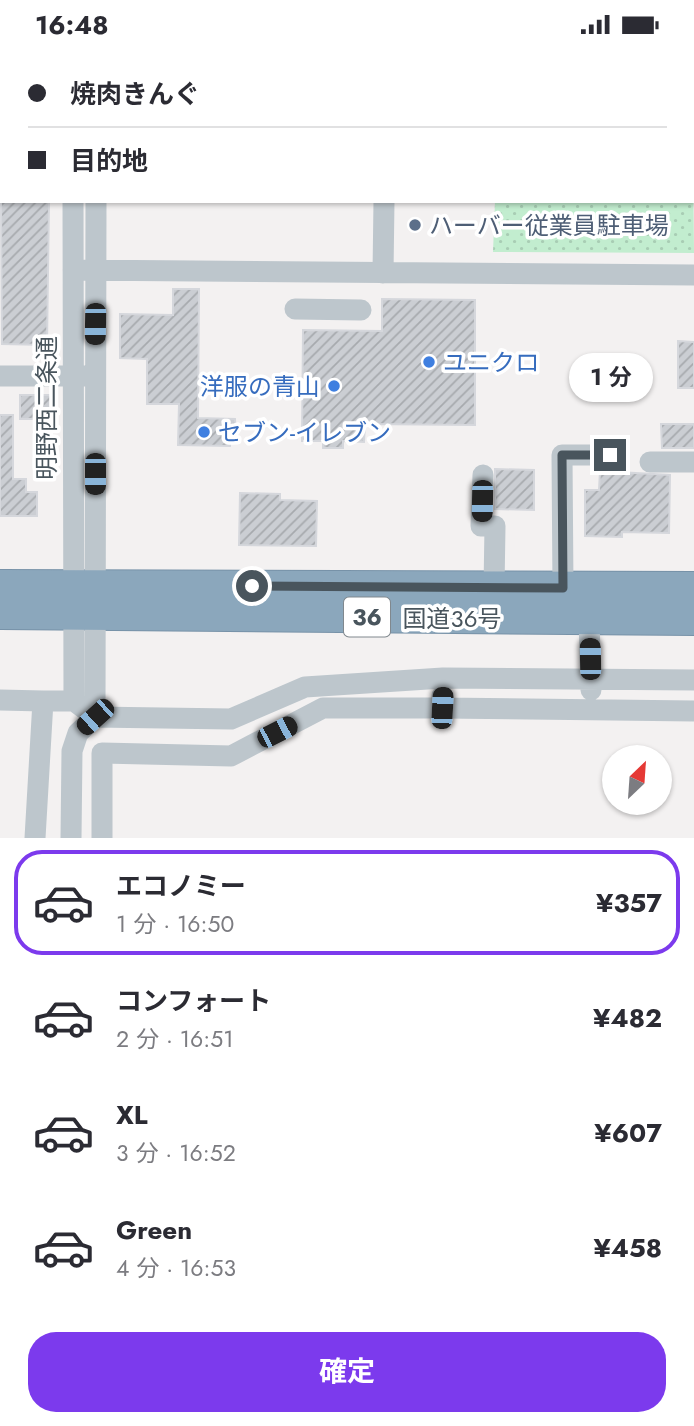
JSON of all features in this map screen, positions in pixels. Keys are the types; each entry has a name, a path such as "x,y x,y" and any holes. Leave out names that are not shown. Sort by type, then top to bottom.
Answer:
{"highway":[{"name":"国道36号","path":"0,586 83,600 589,619 694,619"},
{"name":"国道36号","path":"0,613 83,600 494,588 694,588"}],"street":[{"name":"明野西二条通","path":"73,203 72,376 83,600"},
{"name":"明野西二条通","path":"83,600 94,376 96,203"},
{"path":"383,273 384,203"},
{"path":"73,270 694,275"},
{"path":"295,309 361,310"},
{"path":"0,376 94,376"},
{"path":"563,588 562,455 610,455"},
{"path":"650,462 694,462"},
{"path":"482,475 481,526 495,526 494,588"},
{"path":"74,701 83,600"},
{"path":"83,600 95,717"},
{"path":"589,619 591,710"},
{"path":"442,708 443,678"},
{"path":"0,700 74,701 95,717 231,719 305,687 443,678 694,680"},
{"path":"35,838 43,701"},
{"path":"102,838 102,753 231,756 323,708 694,711"},
{"path":"71,838 72,751 78,733 95,717"}],"green space":[{"path":"495,203 693,203 694,253 493,252"}],"building":[{"path":"1,203 49,203 47,345 2,344"},
{"path":"173,289 199,289 198,418 235,419 236,435 231,435 230,446 178,445 179,404 147,404 147,359 120,358 120,314 173,315"},
{"path":"382,299 475,300 475,425 365,424 364,442 343,441 343,448 323,448 323,441 302,441 303,330 382,331"},
{"path":"678,341 694,342 694,388 678,388"},
{"path":"644,376 645,390 631,391 630,377"},
{"path":"20,395 54,395 54,419 20,419"},
{"path":"0,415 13,415 13,479 26,479 26,492 37,492 37,516 0,516"},
{"path":"661,424 694,424 694,448 662,448"},
{"path":"495,469 534,470 534,510 495,509"},
{"path":"600,471 670,475 669,533 622,532 622,537 585,536 585,490 599,490"},
{"path":"240,493 280,494 280,500 317,501 316,546 239,545"}],"place":[{"name":"ハーバー従業員駐車場","path":"415,225"},
{"name":"ユニクロ","path":"429,362"},
{"name":"洋服の青山","path":"334,386"},
{"name":"セブン-イレブン","path":"204,432"}],"route":[{"path":"252,586 563,588 562,455 610,455"}]}
